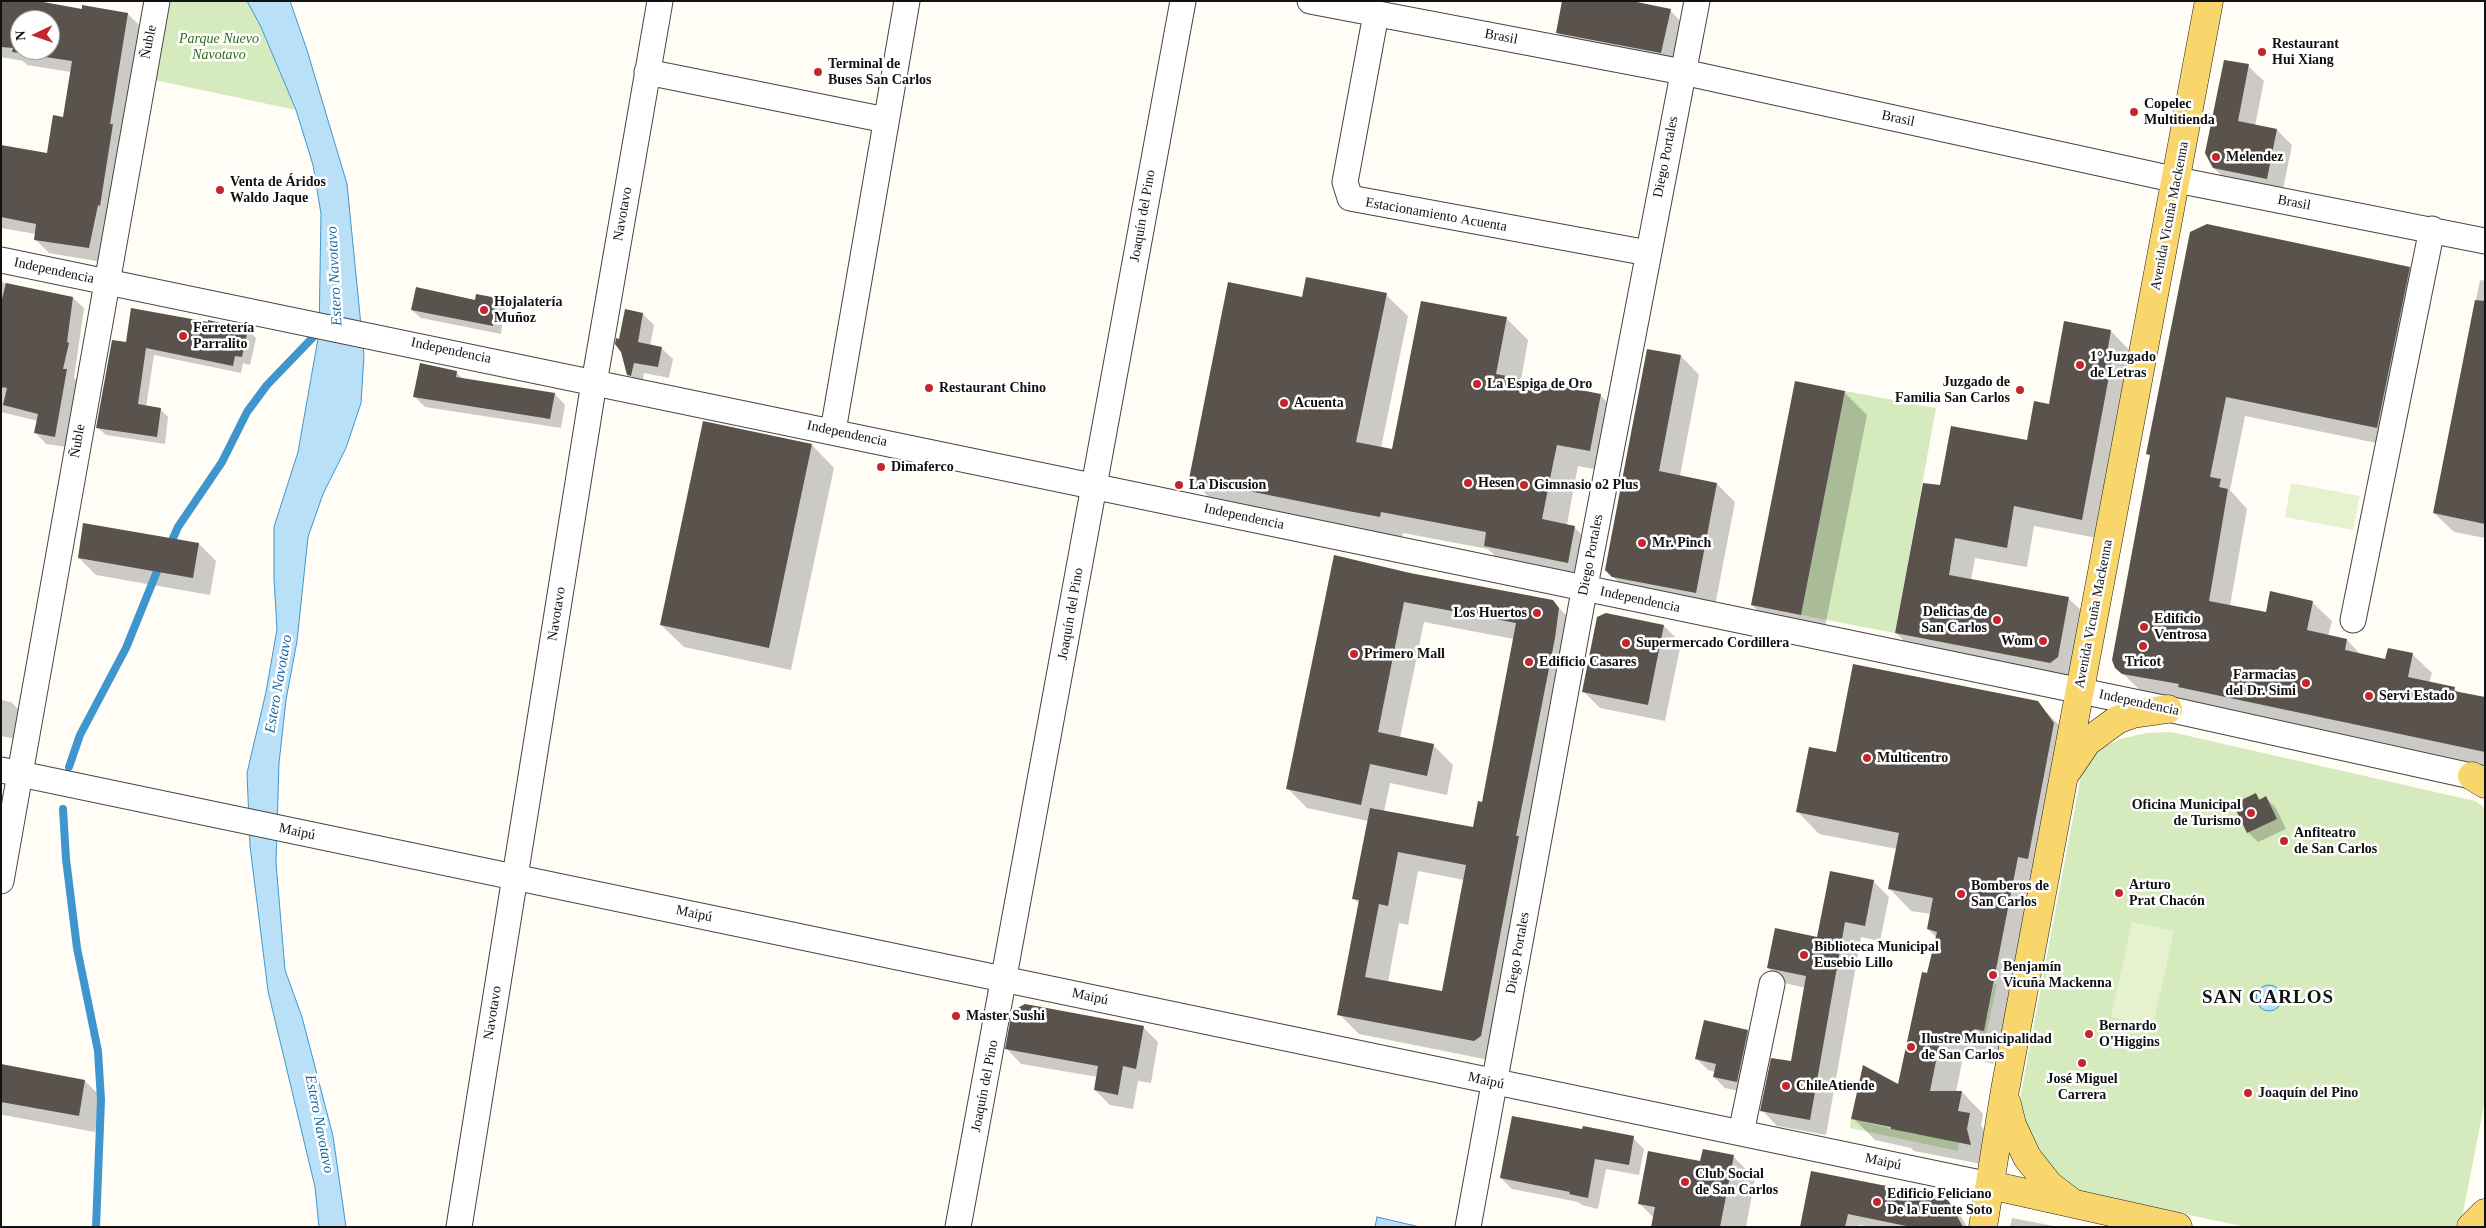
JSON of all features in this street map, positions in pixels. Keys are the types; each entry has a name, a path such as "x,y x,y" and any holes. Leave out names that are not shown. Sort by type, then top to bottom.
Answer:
{"main road":[{"name":"Avenida Vicuña Mackenna","path":"1983,1227 2005,1090 2079,690 2177,180 2209,1"},
{"path":"2060,793 2066,774 2087,742 2104,729 2133,714 2168,709"},
{"path":"2005,1090 2012,1125 2027,1157 2049,1185 2078,1206"},
{"name":"Maipú","path":"1990,1185 2178,1227"},
{"path":"2471,1227 2485,1213"}],"street":[{"name":"Ñuble","path":"1,881 10,772 106,283 157,1"},
{"name":"Navotavo","path":"459,1227 594,381 660,1"},
{"path":"833,431 907,1"},
{"name":"Joaquín del Pino","path":"958,1227 1183,1"},
{"name":"Brasil","path":"1310,1 1683,72 2177,180 2485,241"},
{"name":"Diego Portales","path":"1468,1227 1584,589 1697,1"},
{"name":"Estacionamiento Acuenta","path":"1376,14 1345,182 1350,198 1648,253"},
{"path":"647,72 886,120"},
{"path":"2353,620 2432,230"},
{"name":"Independencia","path":"1,260 106,283 373,335 1584,589 2079,690 2480,780"},
{"name":"Maipú","path":"10,772 1990,1185"},
{"path":"1741,1133 1772,984"}],"green space":[{"name":"Parque Nuevo Navotavo","path":"158,1 247,1 261,27 296,110 145,78"},
{"path":"1845,391 1936,408 1895,633 1801,615"},
{"path":"2291,483 2360,496 2353,530 2285,517"},
{"path":"2171,732 2475,801 2485,808 2485,1100 2462,1218 2454,1227 2246,1227 2084,1193 2056,1181 2017,1114 2082,770 2096,751 2120,739 2147,733"},
{"path":"2132,922 2174,931 2153,1026 2111,1017"},
{"path":"1994,984 1997,984 1986,1035 1974,1033 1974,1029 1984,1031"},
{"path":"1851,1119 1918,1135 1919,1132 1959,1142 1958,1151 1850,1128"}],"water":[{"name":"Estero Navotavo","path":"247,1 290,1 307,50 347,184 364,356 361,403 346,448 323,494 308,537 297,641 286,700 279,763 276,863 285,970 302,1017 333,1136 346,1227 319,1227 315,1187 268,991 250,846 247,773 266,692 277,629 274,579 274,527 298,452 319,333 321,214 313,165 296,110 261,27"},
{"path":"2269,985 2278,989 2282,998 2278,1007 2269,1011 2260,1007 2256,998 2260,989"},
{"path":"1377,1217 1420,1227 1375,1227"}],"building":[{"path":"1,1 38,1 82,9 82,5 128,13 110,124 113,124 100,206 98,205 89,248 34,240 36,224 1,217 1,145 47,153 53,115 63,117 72,61 60,59 60,10 10,10 10,48 1,47"},
{"path":"1562,1 1632,1 1671,9 1661,53 1556,33"},
{"path":"2224,60 2249,64 2238,121 2277,129 2267,179 2213,168 2205,153"},
{"path":"2207,224 2410,267 2377,428 2226,397 2210,477 2221,479 2219,487 2228,489 2209,601 2266,612 2270,591 2313,601 2307,630 2347,639 2345,650 2385,659 2388,648 2413,653 2408,677 2455,687 2454,691 2485,697 2485,752 2178,687 2179,684 2122,674 2115,668 2112,660 2150,455 2146,454 2190,232"},
{"path":"1306,277 1387,293 1356,442 1392,449 1421,301 1507,317 1496,374 1601,394 1590,451 1557,445 1542,519 1575,526 1568,563 1484,546 1486,532 1381,512 1380,517 1189,479 1228,282 1302,297"},
{"path":"6,283 73,297 67,342 69,343 63,369 67,369 55,437 34,433 38,414 3,405 7,388 1,387 1,303"},
{"path":"416,287 475,300 476,294 497,298 493,326 411,310"},
{"path":"2475,300 2485,301 2485,524 2433,513"},
{"path":"131,308 208,322 208,320 248,329 242,357 235,356 233,366 146,348 138,404 161,408 157,437 96,428 112,340 126,342"},
{"path":"625,309 643,313 638,342 662,347 658,367 634,363 631,376 627,375 621,352 615,344 616,338 619,339"},
{"path":"2064,321 2111,330 2107,354 2113,355 2082,520 2014,506 2007,548 1955,538 1949,575 2069,597 2058,657 2050,663 1895,633 1923,483 1940,485 1951,426 2027,440 2034,401 2049,404"},
{"path":"1647,349 1681,355 1659,471 1717,483 1696,593 1612,577 1605,570"},
{"path":"420,363 457,371 456,377 555,393 550,419 413,397"},
{"path":"1795,381 1845,391 1801,615 1751,605"},
{"path":"703,421 812,444 769,648 660,625"},
{"path":"83,523 199,543 193,578 78,558"},
{"path":"1334,555 1410,573 1553,600 1559,608 1555,638 1516,836 1519,836 1481,1036 1474,1041 1337,1015 1359,900 1352,899 1370,808 1473,827 1478,801 1482,802 1516,623 1404,602 1378,732 1434,744 1427,776 1370,764 1361,805 1286,789","holes":["1398,852 1466,865 1442,991 1365,977 1379,904 1388,906"]},
{"name":"Supermercado Cordillera","path":"1606,613 1664,625 1648,705 1582,692 1597,617"},
{"path":"1853,664 2038,701 2054,723 2028,859 2018,857 1984,1031 1974,1029 1971,1042 1941,1036 1930,1091 1962,1091 1958,1111 1970,1113 1967,1129 1971,1145 1851,1119 1863,1065 1898,1084 1922,972 1927,973 1937,932 1927,929 1933,898 1888,889 1899,833 1796,812 1809,747 1836,752"},
{"name":"Oficina Municipal de Turismo","path":"2256,793 2259,800 2266,796 2277,819 2247,833 2233,804"},
{"path":"1830,871 1874,880 1865,926 1845,922 1810,1120 1760,1111 1771,1058 1791,1061 1806,976 1767,968 1775,928 1817,937"},
{"path":"1025,1004 1144,1026 1136,1069 1123,1066 1118,1095 1094,1090 1098,1066 1005,1049 1012,1011"},
{"path":"1704,1020 1748,1030 1737,1082 1713,1077 1716,1064 1695,1059"},
{"path":"1,1064 85,1080 79,1116 1,1102"},
{"path":"1512,1116 1582,1129 1583,1126 1634,1136 1629,1165 1595,1159 1588,1198 1569,1194 1570,1192 1500,1178"},
{"name":"Club Social de San Carlos","path":"1703,1149 1734,1155 1720,1227 1651,1227 1655,1207 1638,1204 1648,1151 1700,1161"},
{"name":"Edificio Feliciano De la Fuente Soto","path":"1811,1171 1947,1198 1963,1227 1911,1227 1848,1214 1845,1227 1800,1227"}],"waterway":[{"path":"169,547 178,527 222,462 247,412 267,385 320,330"},
{"path":"69,767 80,735 126,648 160,564"},
{"path":"63,809 66,859 77,948 98,1051 101,1100 96,1227"}],"place":[{"name":"Restaurant Hui Xiang","path":"2262,52"},
{"name":"Terminal de Buses San Carlos","path":"818,72"},
{"name":"Copelec Multitienda","path":"2134,112"},
{"name":"Melendez","path":"2216,157"},
{"name":"Venta de Áridos Waldo Jaque","path":"220,190"},
{"name":"Hojalatería Muñoz","path":"484,310"},
{"name":"Ferretería Parralito","path":"183,336"},
{"name":"1° Juzgado de Letras","path":"2080,365"},
{"name":"La Espiga de Oro","path":"1477,384"},
{"name":"Restaurant Chino","path":"929,388"},
{"name":"Juzgado de Familia San Carlos","path":"2020,390"},
{"name":"Acuenta","path":"1284,403"},
{"name":"Dimaferco","path":"881,467"},
{"name":"Hesen","path":"1468,483"},
{"name":"La Discusion","path":"1179,485"},
{"name":"Gimnasio o2 Plus","path":"1524,485"},
{"name":"Mr. Pinch","path":"1642,543"},
{"name":"Los Huertos","path":"1537,613"},
{"name":"Delicias de San Carlos","path":"1997,620"},
{"name":"Edificio Ventrosa","path":"2144,627"},
{"name":"Wom","path":"2043,641"},
{"name":"Supermercado Cordillera","path":"1626,643"},
{"name":"Tricot","path":"2143,646"},
{"name":"Primero Mall","path":"1354,654"},
{"name":"Edificio Casares","path":"1529,662"},
{"name":"Farmacias del Dr. Simi","path":"2306,683"},
{"name":"Servi Estado","path":"2369,696"},
{"name":"Multicentro","path":"1867,758"},
{"name":"Oficina Municipal de Turismo","path":"2251,813"},
{"name":"Anfiteatro de San Carlos","path":"2284,841"},
{"name":"Arturo Prat Chacón","path":"2119,893"},
{"name":"Bomberos de San Carlos","path":"1961,894"},
{"name":"Biblioteca Municipal Eusebio Lillo","path":"1804,955"},
{"name":"Benjamín Vicuña Mackenna","path":"1993,975"},
{"name":"Master Sushi","path":"956,1016"},
{"name":"Bernardo O'Higgins","path":"2089,1034"},
{"name":"Ilustre Municipalidad de San Carlos","path":"1911,1047"},
{"name":"José Miguel Carrera","path":"2082,1063"},
{"name":"ChileAtiende","path":"1786,1086"},
{"name":"Joaquín del Pino","path":"2248,1093"},
{"name":"Club Social de San Carlos","path":"1685,1182"},
{"name":"Edificio Feliciano De la Fuente Soto","path":"1877,1202"}],"district":[{"name":"SAN CARLOS","path":"2268,998"}]}
